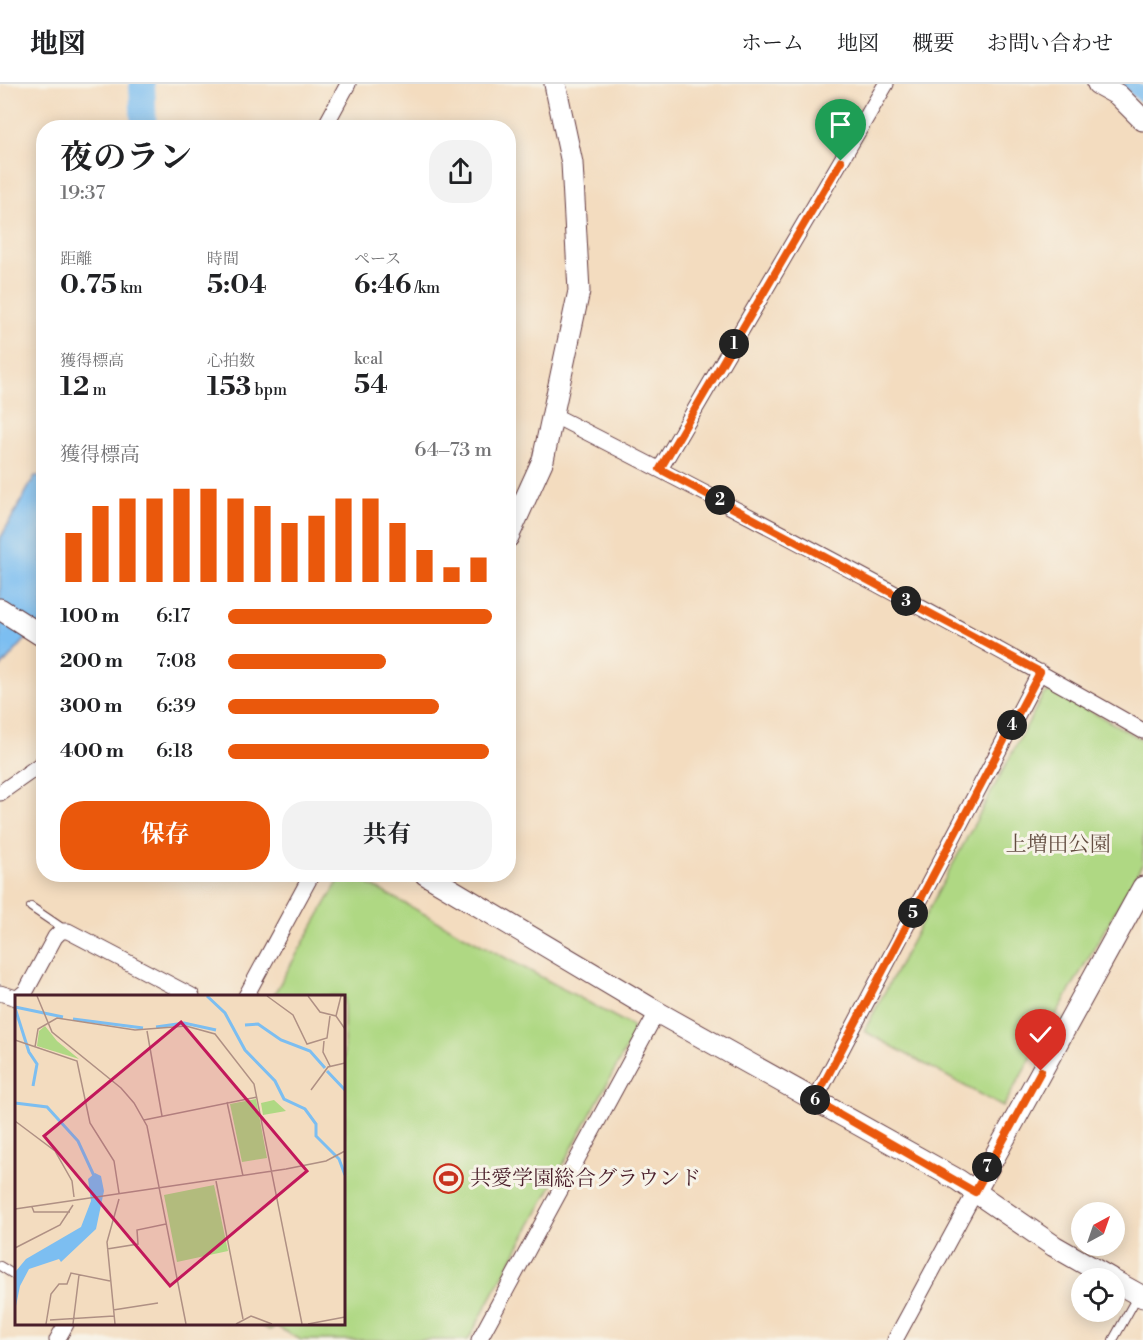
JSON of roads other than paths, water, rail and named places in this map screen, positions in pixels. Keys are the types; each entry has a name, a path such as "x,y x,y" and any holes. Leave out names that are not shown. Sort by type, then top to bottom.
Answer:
{"street":[{"path":"328,120 348,84"},
{"path":"516,519 543,460 579,291 572,163 555,84"},
{"path":"660,469 886,84"},
{"path":"1098,84 1118,95 1143,120"},
{"path":"553,415 660,469 1040,672 1143,731"},
{"path":"0,609 36,632"},
{"path":"815,1100 1040,672"},
{"path":"0,793 36,768"},
{"path":"247,995 308,882"},
{"path":"438,882 657,1012 975,1192 1053,1246 1092,1268"},
{"path":"895,1340 1142,892"},
{"path":"19,995 61,931 74,933 190,995"},
{"path":"0,993 15,996"},
{"path":"479,1340 657,1012"},
{"path":"1125,1287 1141,1295"},
{"path":"57,1340 65,1325"}],"lane":[{"path":"32,907 59,926 61,931"},
{"path":"0,1266 15,1275"},
{"path":"1113,1340 1141,1295"}],"water":[{"path":"36,476 36,628 0,668 0,539"}],"waterway":[{"path":"142,84 144,120"},
{"path":"1130,84 1143,95"}],"place":[{"name":"共愛学園総合グラウンド","path":"449,1179"}],"park label":[{"name":"上増田公園","path":"1058,845"}]}
